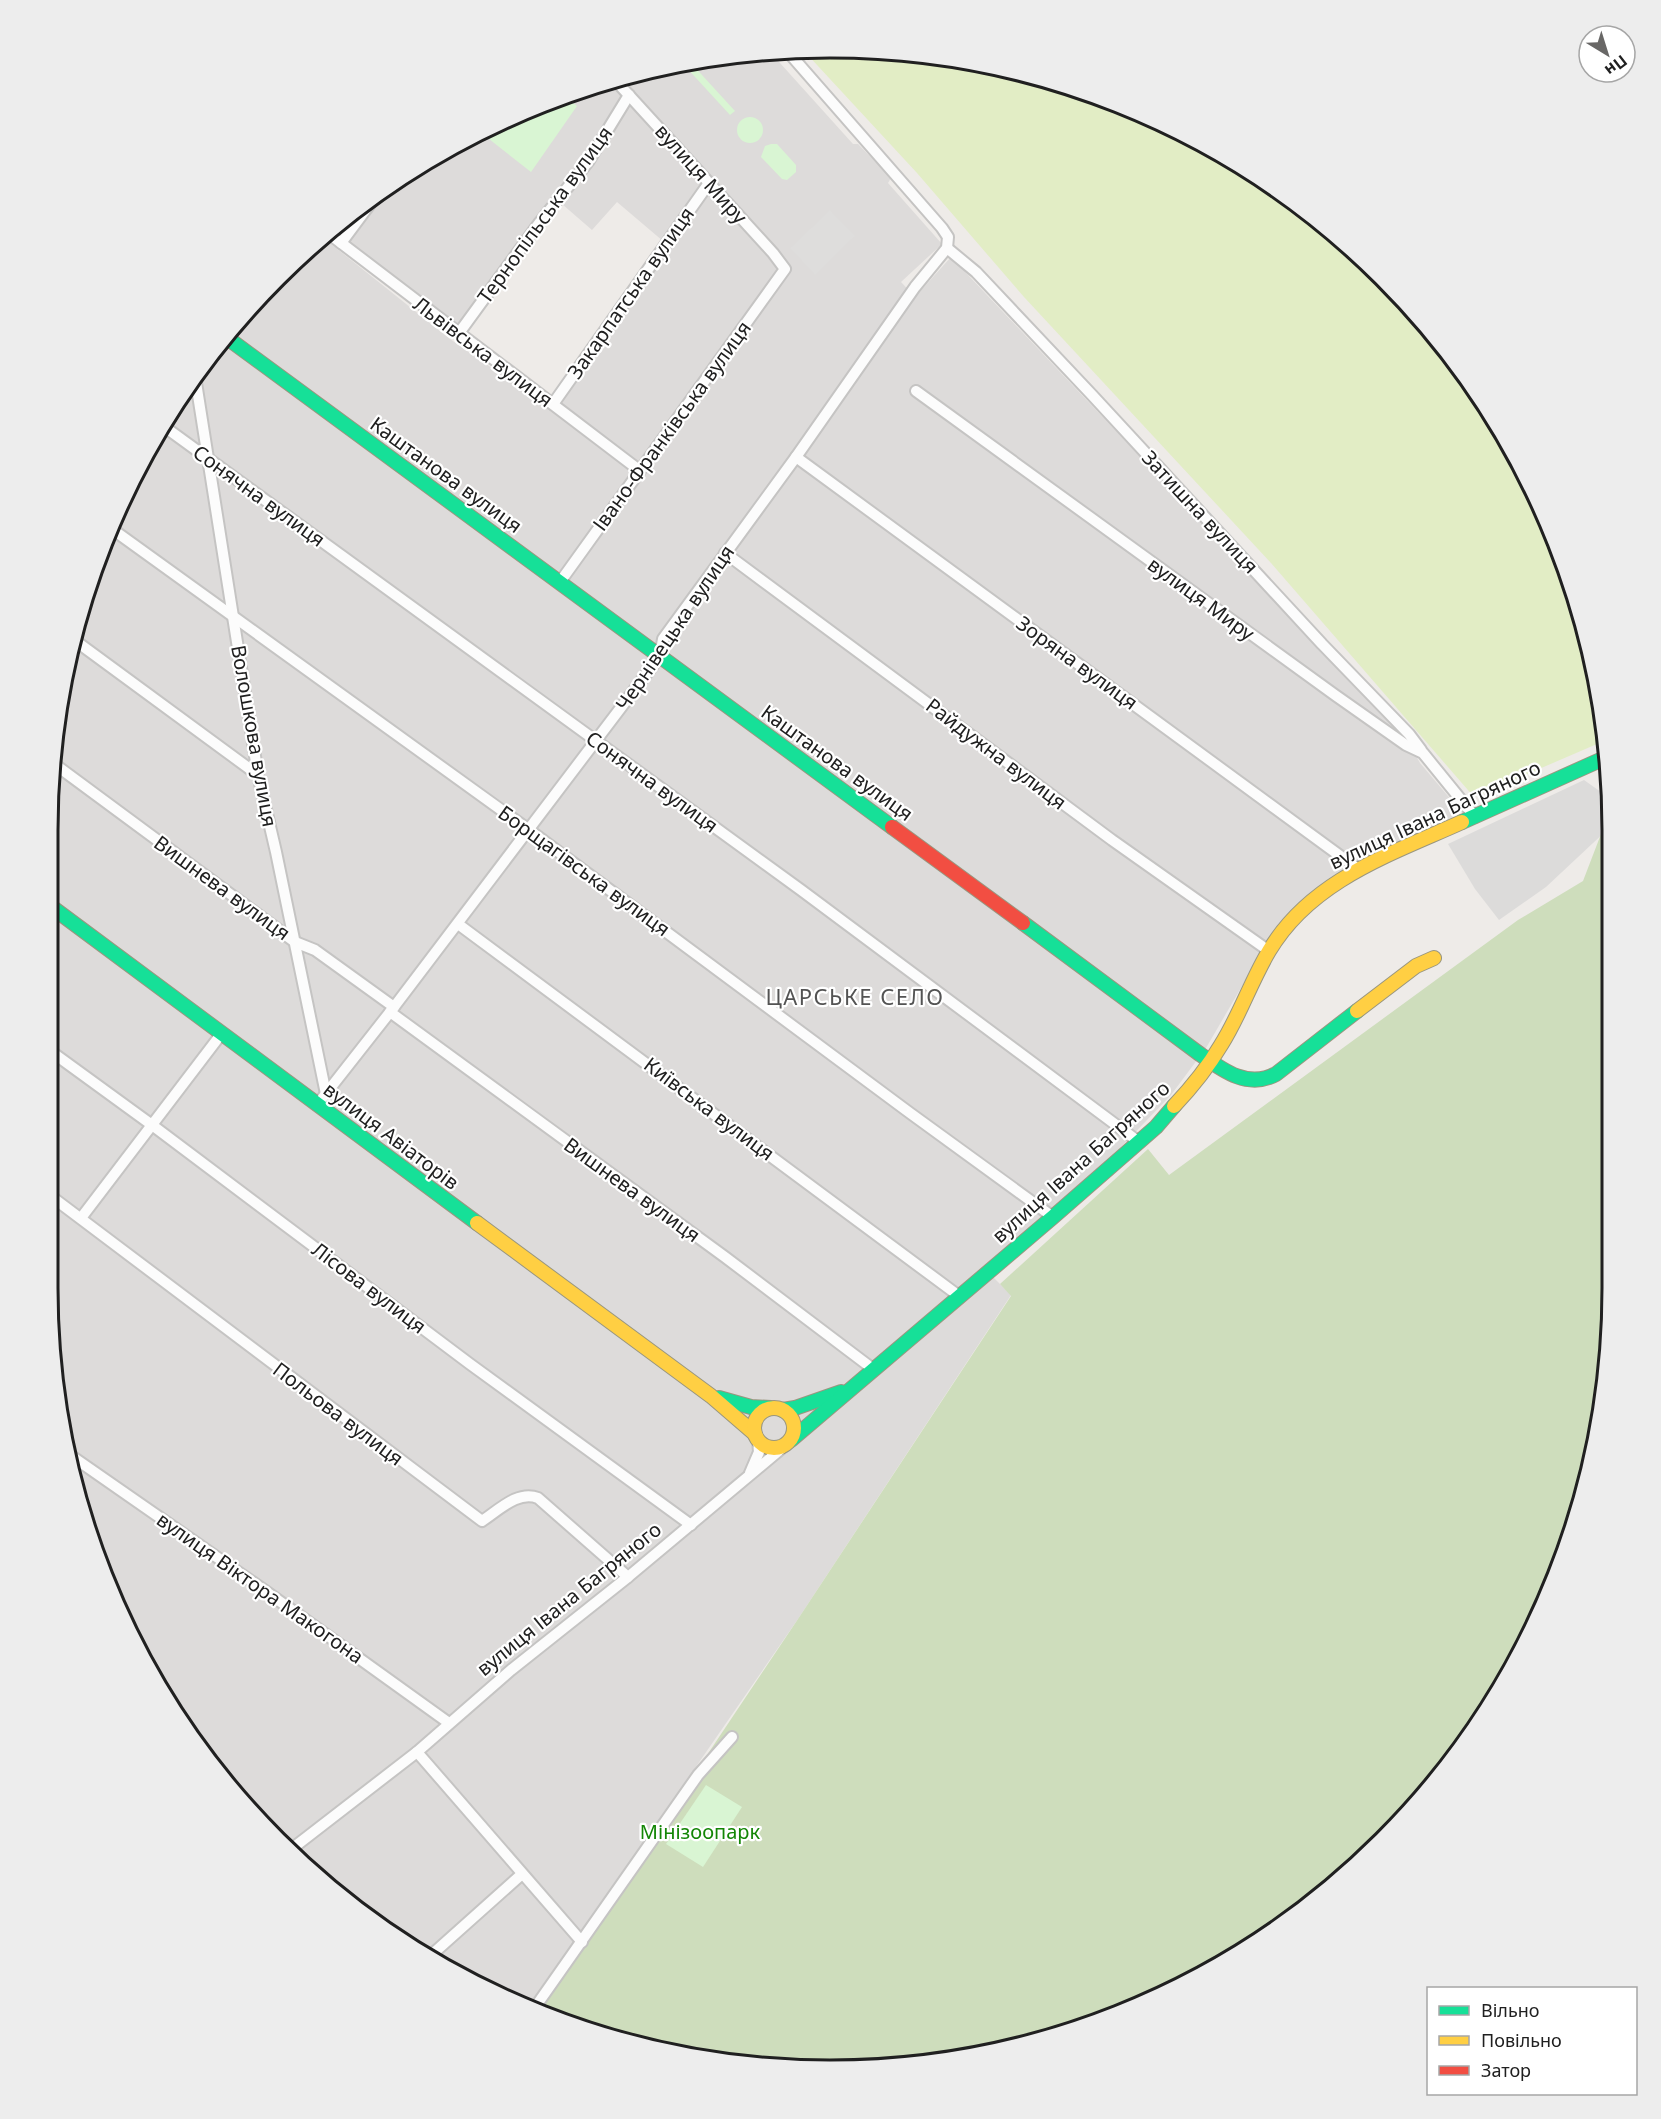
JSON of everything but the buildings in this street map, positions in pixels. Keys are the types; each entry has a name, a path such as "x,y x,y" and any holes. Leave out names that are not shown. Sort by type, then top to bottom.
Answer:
{"main road":[{"name":"Каштанова вулиця","path":"233,342 1211,1060 1235,1075 1254,1081 1265,1080 1276,1074 1416,966 1434,958"},
{"name":"вулиця Івана Багряного","path":"789,1442 1053,1217 1139,1142 1176,1105 1211,1060 1226,1036 1269,951 1283,931 1315,898 1358,869 1599,761"},
{"name":"вулиця Авіаторів","path":"58,912 711,1396 757,1437"},
{"name":"вулиця Івана Багряного","path":"778,1409 795,1408 849,1389"},
{"name":"вулиця Авіаторів","path":"711,1396 750,1407 778,1409"},
{"path":"778,1409 790,1415 795,1431 789,1442 780,1448 764,1446 757,1437 754,1425 758,1416 765,1410 778,1409"}],"street":[{"path":"795,59 942,228 948,237 947,248"},
{"name":"вулиця Миру","path":"622,88 785,269"},
{"name":"Тернопільська вулиця","path":"459,333 540,222 588,162 629,95"},
{"name":"Закарпатська вулиця","path":"553,404 710,183"},
{"path":"340,243 358,221"},
{"name":"Львівська вулиця","path":"335,239 639,470"},
{"name":"Затишна вулиця","path":"947,248 976,272 1108,412 1322,644 1409,734 1423,753"},
{"name":"Чернівецька вулиця","path":"317,1105 458,924 660,656 663,639 796,457 915,287 947,248"},
{"name":"Івано-Франківська вулиця","path":"560,582 785,269"},
{"name":"Волошкова вулиця","path":"197,390 258,775 296,942 326,1094"},
{"name":"вулиця Миру","path":"916,391 1335,695 1406,745 1423,753 1475,817"},
{"name":"Сонячна вулиця","path":"170,431 792,884 1139,1142"},
{"name":"Зоряна вулиця","path":"796,457 1358,869"},
{"name":"Борщагівська вулиця","path":"118,533 529,830 1053,1217"},
{"name":"Райдужна вулиця","path":"725,553 1112,840 1269,951"},
{"path":"81,645 258,775"},
{"name":"Вишнева вулиця","path":"61,770 296,942 315,950 873,1369"},
{"name":"Київська вулиця","path":"458,924 959,1296"},
{"path":"81,1218 222,1033"},
{"name":"Лісова вулиця","path":"58,1057 470,1364 691,1525"},
{"name":"Польова вулиця","path":"58,1201 482,1521 520,1496 530,1495 538,1498 628,1577"},
{"name":"вулиця Івана Багряного","path":"747,1478 759,1452 757,1437"},
{"name":"вулиця Івана Багряного","path":"297,1845 417,1752 511,1670 628,1577 789,1442"},
{"name":"вулиця Віктора Макогона","path":"78,1461 449,1723"},
{"path":"538,2003 698,1775 732,1737"},
{"path":"417,1752 582,1942"},
{"path":"435,1951 522,1874"}],"shaded area":[{"path":"778,60 853,144 858,144 891,178 888,183 942,244 901,282 915,297 951,257 1404,735 1420,763 1453,802 1455,820 1327,882 1292,910 1259,957 1206,1048 1171,1095 1121,1147 984,1268 1011,1295 798,1619 534,2001 444,1957 361,1901 321,1869 285,1834 250,1798 218,1758 162,1675 117,1584 99,1537 85,1488 73,1439 65,1389 58,1289 58,830 60,780 73,680 85,631 99,582 138,489 162,444 218,361 250,321 330,243 450,339 552,410 670,247 617,202 592,230 562,204 463,330 340,235 402,189 489,138 535,117 582,99 680,73"},
{"path":"830,210 855,236 815,275 790,248"},
{"path":"1584,780 1601,792 1602,835 1546,887 1499,920 1475,889 1448,844"}],"green space":[{"path":"811,59 881,60 931,65 981,73 1079,99 1172,138 1216,162 1300,218 1340,250 1411,321 1443,361 1499,445 1523,489 1562,582 1588,680 1597,744 1474,797 1271,563 1024,297 917,173"},
{"path":"698,70 735,111 730,115 690,71"},
{"path":"573,103 577,106 531,172 488,138"},
{"path":"750,117 759,121 763,130 759,139 750,143 741,139 737,130 741,121"},
{"path":"777,144 796,165 796,172 787,180 782,179 761,157 765,146"},
{"path":"1602,831 1601,1339 1588,1439 1562,1537 1523,1630 1499,1675 1472,1717 1411,1798 1340,1869 1300,1901 1216,1957 1172,1981 1079,2020 981,2046 881,2059 780,2059 680,2046 582,2020 538,2003 582,1942 1011,1296 1000,1284 1148,1149 1169,1175 1518,920 1583,881"},
{"name":"Мінізоопарк","path":"706,1785 742,1807 703,1867 666,1844"}],"traffic: fast":[{"path":"233,342 892,827"},
{"path":"1462,822 1599,761"},
{"path":"58,912 477,1223"},
{"path":"1023,923 1206,1058 1225,1071 1245,1079 1255,1080 1276,1074 1357,1011"},
{"path":"791,1440 1053,1217 1156,1127 1174,1106"},
{"path":"783,1410 841,1392"},
{"path":"719,1398 751,1407 771,1408"}],"traffic: slow":[{"path":"1174,1106 1199,1077 1221,1045 1269,951 1286,926 1307,905 1330,887 1381,858 1462,822"},
{"path":"1357,1011 1416,966 1434,958"},
{"path":"477,1223 711,1396 755,1434"},
{"path":"774,1408 788,1414 794,1428 788,1442 774,1448 760,1442 754,1428 760,1414 774,1408"}],"traffic: jam":[{"path":"892,827 1023,923"}],"district":[{"name":"ЦАРСЬКЕ СЕЛО","path":"855,997"}]}
